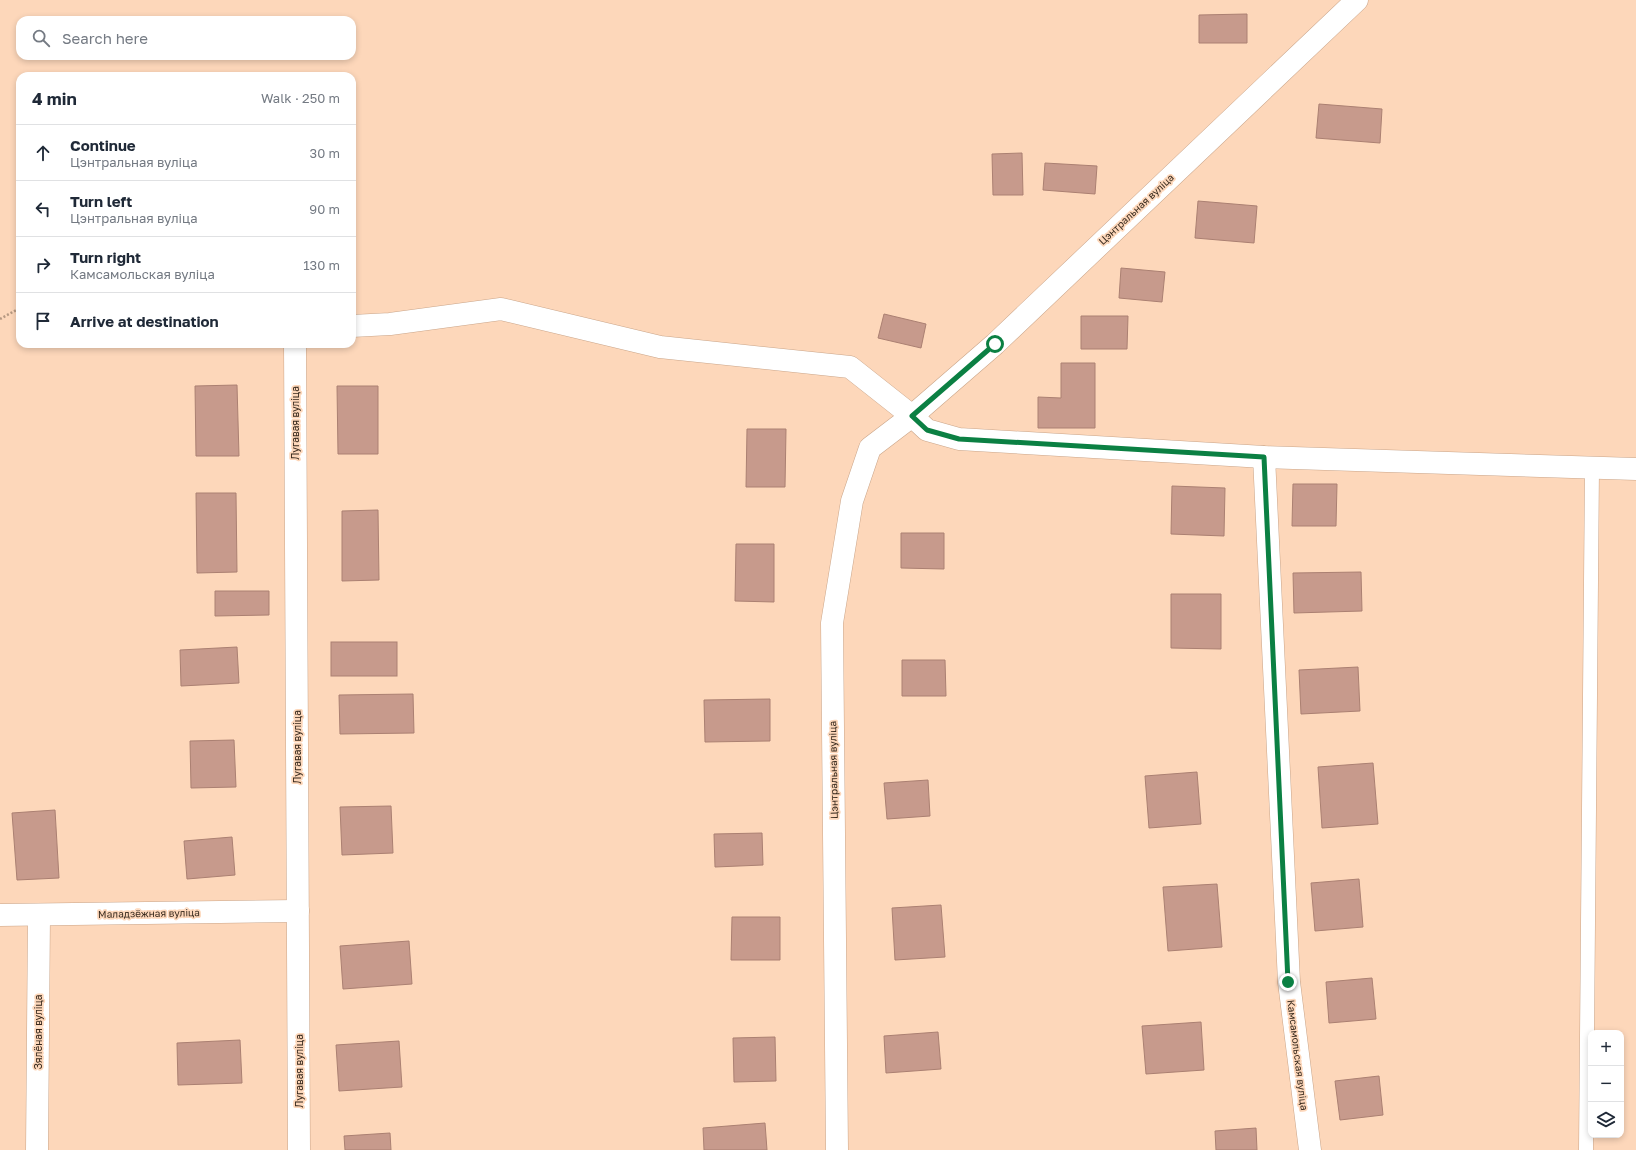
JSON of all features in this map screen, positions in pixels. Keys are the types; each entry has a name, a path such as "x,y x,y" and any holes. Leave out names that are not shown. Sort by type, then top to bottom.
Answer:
{"street":[{"name":"Цэнтральная вуліца","path":"837,1150 832,623 852,501 870,448 912,416 995,344 1357,0"},
{"path":"356,326 390,324 501,309 660,347 850,367 912,416 927,430 959,439 1264,457 1636,469"},
{"name":"Лугавая вуліца","path":"295,348 299,1150"},
{"name":"Камсамольская вуліца","path":"1264,457 1288,982 1310,1150"},
{"name":"Маладзёжная вуліца","path":"0,915 298,911"},
{"name":"Зялёная вуліца","path":"37,1150 39,915"}],"lane":[{"path":"1586,1150 1592,468"}],"path":[{"path":"0,319 16,310"}],"building":[{"path":"1247,14 1247,43 1199,43 1199,15"},
{"path":"1319,104 1382,109 1380,143 1316,138"},
{"path":"1022,153 1023,195 993,195 992,154"},
{"path":"1045,163 1097,166 1095,194 1043,190"},
{"path":"1198,201 1257,206 1254,243 1195,238"},
{"path":"1121,268 1165,272 1162,302 1119,298"},
{"path":"884,314 926,324 921,348 878,338"},
{"path":"1081,316 1128,316 1127,349 1081,349"},
{"path":"1061,363 1095,363 1095,428 1038,428 1038,397 1061,398"},
{"path":"237,385 239,456 196,456 195,386"},
{"path":"337,386 378,386 378,454 338,454"},
{"path":"747,429 786,429 785,487 746,487"},
{"path":"1293,484 1337,484 1336,526 1292,526"},
{"path":"1172,486 1225,488 1224,536 1171,534"},
{"path":"196,493 236,493 237,572 197,573"},
{"path":"378,510 379,580 342,581 342,511"},
{"path":"901,533 944,533 944,569 901,568"},
{"path":"736,544 774,544 774,602 735,601"},
{"path":"1361,572 1362,611 1294,613 1293,573"},
{"path":"215,591 269,591 269,615 215,616"},
{"path":"1171,594 1221,594 1221,649 1171,648"},
{"path":"331,642 397,642 397,676 331,676"},
{"path":"237,647 239,683 181,686 180,650"},
{"path":"902,660 945,660 946,696 902,696"},
{"path":"1358,667 1360,711 1301,714 1299,670"},
{"path":"413,694 414,733 340,734 339,695"},
{"path":"770,699 770,741 705,742 704,700"},
{"path":"234,740 236,787 191,788 190,741"},
{"path":"1373,763 1378,824 1322,828 1318,767"},
{"path":"1197,772 1201,824 1149,828 1145,776"},
{"path":"928,780 930,816 887,819 884,783"},
{"path":"391,806 393,853 342,855 340,807"},
{"path":"55,810 59,878 17,880 12,813"},
{"path":"762,833 763,865 715,867 714,834"},
{"path":"232,837 235,875 187,879 184,841"},
{"path":"1359,879 1363,927 1315,931 1311,883"},
{"path":"1217,884 1222,947 1168,951 1163,887"},
{"path":"941,905 945,957 895,960 892,908"},
{"path":"732,917 780,917 780,960 731,960"},
{"path":"409,941 412,984 343,989 340,946"},
{"path":"1372,978 1376,1019 1329,1023 1326,982"},
{"path":"1201,1022 1204,1070 1146,1074 1142,1026"},
{"path":"938,1032 941,1069 886,1073 884,1036"},
{"path":"775,1037 776,1081 734,1082 733,1038"},
{"path":"240,1040 242,1083 178,1085 177,1043"},
{"path":"399,1041 402,1087 339,1091 336,1045"},
{"path":"1379,1076 1383,1115 1340,1120 1335,1081"},
{"path":"765,1123 767,1150 704,1150 703,1128"},
{"path":"1256,1128 1257,1150 1216,1150 1215,1131"},
{"path":"390,1133 391,1150 345,1150 344,1136"}],"route":[{"path":"995,344 912,416 927,430 959,439 1264,457 1288,982"}]}
